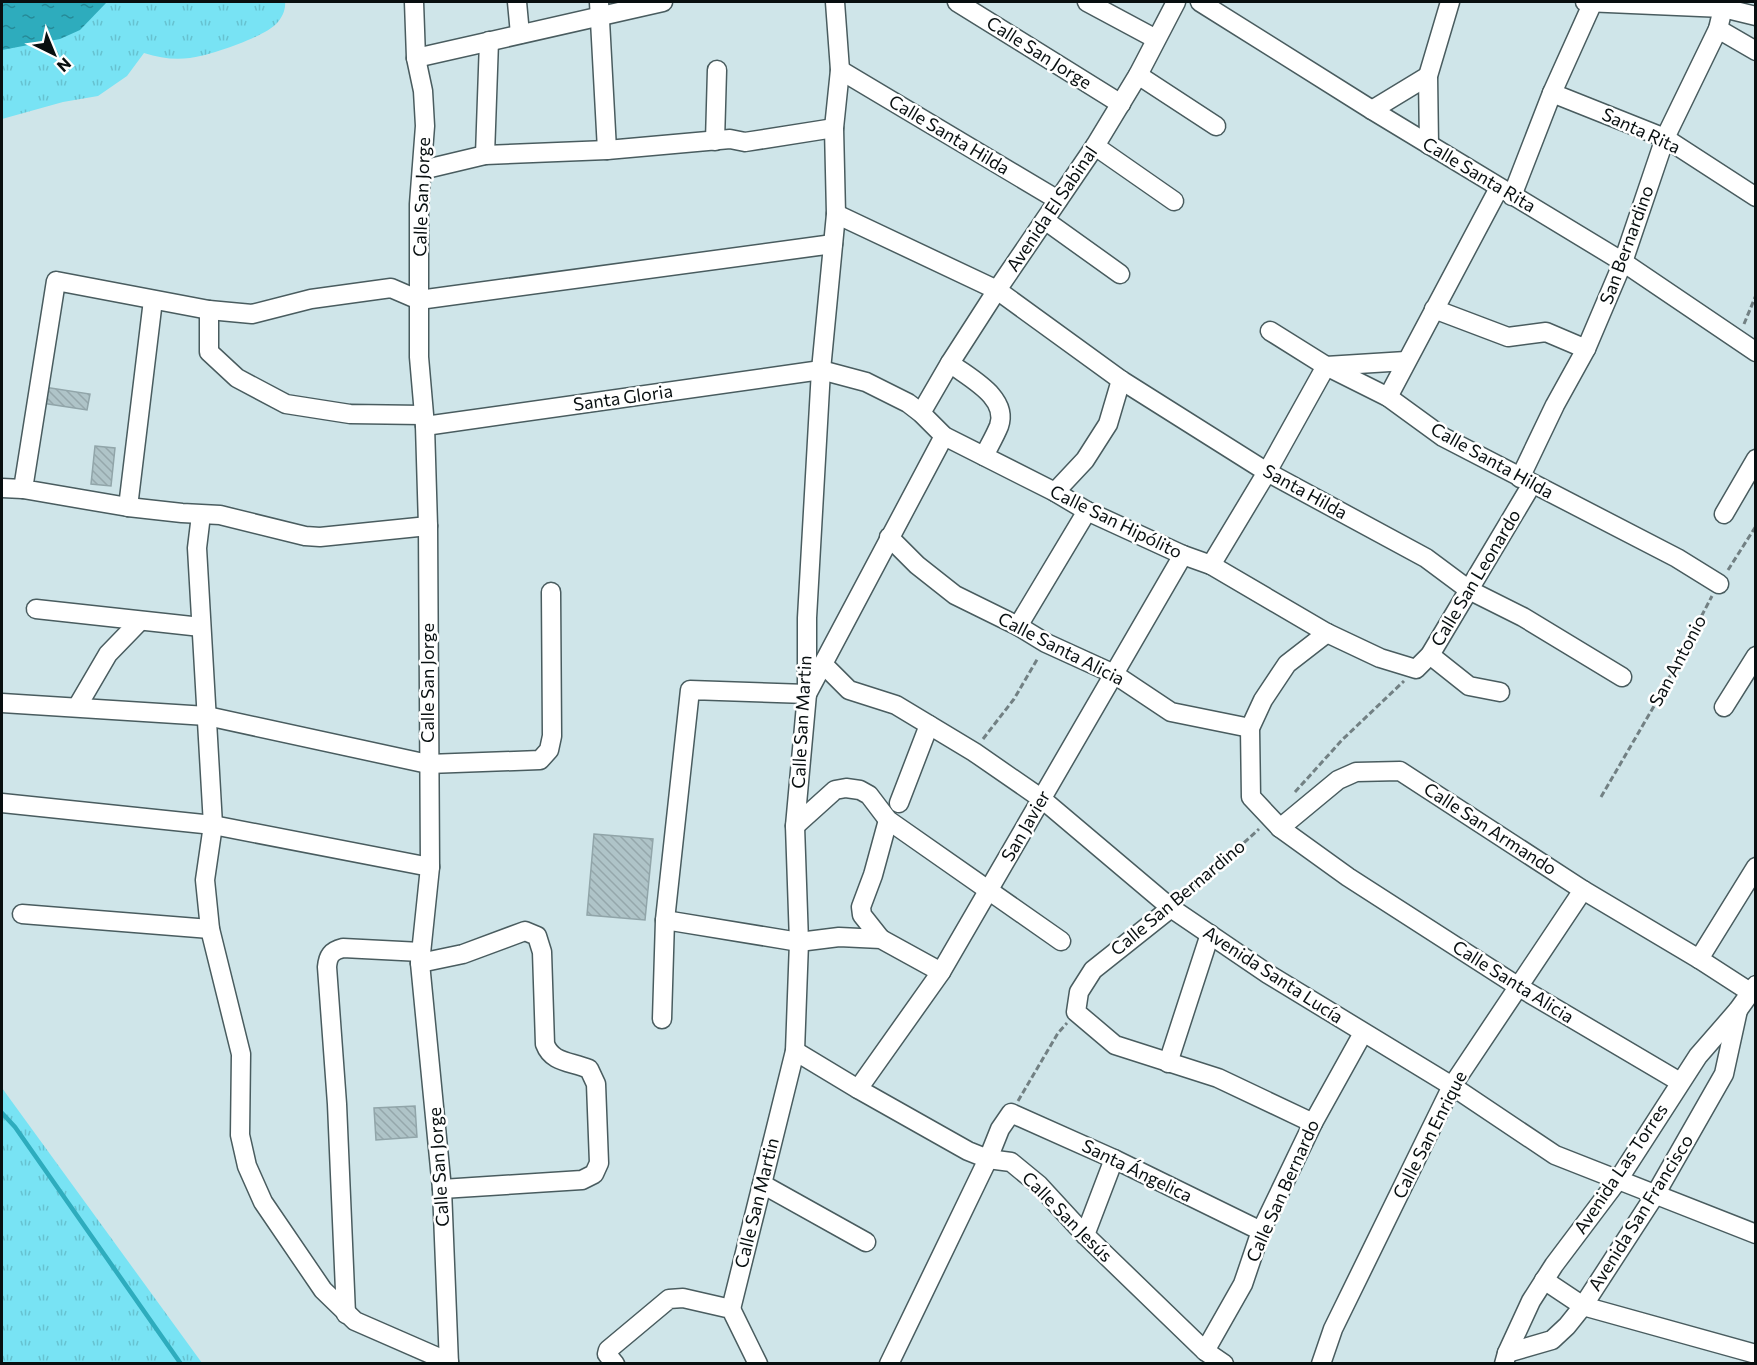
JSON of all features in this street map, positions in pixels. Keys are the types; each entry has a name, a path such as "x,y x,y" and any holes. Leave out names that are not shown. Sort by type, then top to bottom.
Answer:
{"street":[{"name":"Calle San Jorge","path":"414,2 416,58 423,91 425,126 418,204 419,357 428,526 430,867 421,958 442,1189 449,1363"},
{"path":"517,2 520,34"},
{"path":"416,58 520,34 599,9 663,2"},
{"name":"Calle San Martin","path":"731,1309 795,1051 799,942 795,826 807,694 807,618 821,370 836,214 834,128 840,70 835,2"},
{"name":"Calle San Jorge","path":"957,2 1120,104"},
{"path":"1087,2 1156,39"},
{"name":"Avenida El Sabinal","path":"921,413 950,363 1095,146 1138,75 1176,2"},
{"name":"Calle Santa Rita","path":"1200,2 1372,110 1623,262 1755,352"},
{"path":"1429,145 1428,75 1450,2"},
{"path":"1585,2 1722,5 1755,16"},
{"path":"1388,397 1434,309 1506,192 1593,2"},
{"name":"San Bernardino","path":"1526,481 1555,405 1586,349 1623,262 1665,138 1718,29 1722,5"},
{"path":"599,9 608,150"},
{"path":"1718,29 1755,51"},
{"path":"485,155 489,41"},
{"path":"715,141 717,69"},
{"name":"Calle Santa Hilda","path":"840,70 1058,200"},
{"path":"1138,75 1216,126"},
{"path":"1372,110 1428,75"},
{"name":"Santa Rita","path":"1552,93 1665,138 1755,197"},
{"path":"422,170 485,155 608,150 730,139 745,142 834,128"},
{"path":"1095,146 1174,201"},
{"name":"Santa Hilda","path":"836,214 998,290 1121,380 1268,472 1426,558 1469,590 1523,617 1623,677"},
{"path":"1046,221 1120,274"},
{"path":"23,489 56,281 209,310 252,314 311,298 391,288 419,300 833,244"},
{"path":"128,507 153,300"},
{"path":"1434,309 1508,337 1546,332 1586,349"},
{"name":"Santa Gloria","path":"209,310 209,352 237,378 286,404 350,414 424,421 821,370"},
{"name":"Calle Santa Hilda","path":"1270,331 1326,366 1388,397 1443,437 1677,558 1719,584"},
{"path":"1211,565 1268,472 1326,366 1406,361"},
{"path":"950,363 993,397 999,407 999,425 984,456"},
{"name":"Calle San Hipólito","path":"821,370 866,382 908,403 944,435 1088,511 1183,555 1211,565 1327,633 1380,658 1416,669"},
{"path":"1055,492 1085,460 1108,424 1121,380"},
{"path":"662,1019 665,920 690,690 807,694 944,435"},
{"path":"1724,514 1755,459"},
{"name":"Calle San Leonardo","path":"1416,669 1430,655 1469,590 1526,481"},
{"path":"2,488 23,489 128,507 220,515 305,536 320,537 428,526"},
{"path":"1018,626 1088,511"},
{"path":"201,515 197,548 213,825 205,880 210,929 241,1054 240,1135 247,1166 263,1202 323,1290 346,1314 354,1321 449,1363"},
{"name":"Calle Santa Alicia","path":"889,537 917,565 955,595 1018,626 1046,643 1114,674 1171,712 1250,728 1251,797 1276,823 1348,877 1519,987 1680,1082"},
{"name":"San Javier","path":"858,1089 942,972 1183,555"},
{"path":"2,703 207,716 428,764 540,760 549,750 552,736 551,592"},
{"path":"36,609 201,627"},
{"path":"807,618 836,637"},
{"path":"76,707 108,654 140,621"},
{"path":"1250,728 1263,699 1287,664 1327,633"},
{"path":"1430,655 1469,686 1500,692"},
{"path":"1724,707 1755,656"},
{"name":"Avenida Santa Lucía","path":"823,664 849,690 897,705 974,752 1042,799 1171,908 1268,974 1452,1086 1555,1155 1755,1234"},
{"path":"899,803 929,725"},
{"name":"Calle San Armando","path":"1276,823 1338,780 1356,772 1400,771 1583,890 1753,989"},
{"path":"795,826 835,790 846,788 860,790 869,795 888,798 899,803 906,815 909,835"},
{"path":"869,795 888,820 1061,941"},
{"path":"2,803 213,825 430,867"},
{"path":"888,820 873,875 861,907 862,915 881,939 942,972"},
{"path":"1699,959 1755,867"},
{"name":"Calle San Enrique","path":"1321,1364 1333,1329 1452,1086 1583,890"},
{"name":"Calle San Bernardino","path":"1076,1012 1080,992 1093,970 1171,908"},
{"path":"22,914 210,929"},
{"path":"665,920 799,942 839,937 881,939"},
{"path":"346,1314 328,957 334,951 343,948 421,958 463,954 525,931 537,936 542,952 545,1044 549,1053 556,1059 573,1062 589,1069 596,1083 599,1163 594,1174 582,1180 442,1189"},
{"path":"1168,1063 1210,934"},
{"name":"Avenida Las Torres","path":"1506,1358 1531,1301 1544,1280 1618,1180 1698,1056 1753,989"},
{"name":"Avenida San Francisco","path":"1506,1358 1552,1340 1583,1306 1656,1195 1724,1074 1737,1010"},
{"path":"1076,1012 1115,1045 1218,1078 1313,1123"},
{"name":"Calle San Bernardo","path":"1206,1351 1243,1284 1261,1231 1313,1123 1363,1033"},
{"name":"Calle San Jesús","path":"795,1051 968,1150 988,1159 1011,1162 1039,1185 1085,1235 1206,1351 1224,1364"},
{"path":"1698,1056 1724,1074"},
{"path":"889,1364 1000,1130 1011,1113"},
{"name":"Santa Ángelica","path":"1011,1113 1114,1159 1261,1231"},
{"path":"1085,1235 1114,1159"},
{"path":"762,1184 866,1242"},
{"path":"1544,1280 1583,1306 1755,1354"},
{"path":"615,1364 607,1354 608,1350 669,1299 682,1298 731,1309 758,1364"}],"path":[{"path":"1738,339 1755,295"},
{"name":"San Antonio","path":"1601,797 1657,701 1719,584 1755,526"},
{"path":"974,752 1014,699 1046,643"},
{"path":"1295,792 1342,740 1416,669"},
{"name":"Calle San Bernardino","path":"1171,908 1276,823"},
{"path":"1011,1113 1058,1033 1076,1012"}],"green space":[{"path":"2,2 285,2 285,5 280,19 271,28 236,45 210,54 184,59 144,53 127,76 98,96 63,102 2,119"},
{"path":"2,1088 202,1363 2,1363"}],"water":[{"path":"2,2 107,2 80,30 60,39 2,50"}],"building":[{"path":"44,387 90,394 87,410 42,403"},
{"path":"95,446 115,448 111,486 91,484"},
{"path":"594,834 653,839 645,920 587,915"},
{"path":"415,1106 417,1137 376,1140 374,1108"}],"waterway":[{"path":"2,1113 15,1127 181,1364"}]}
